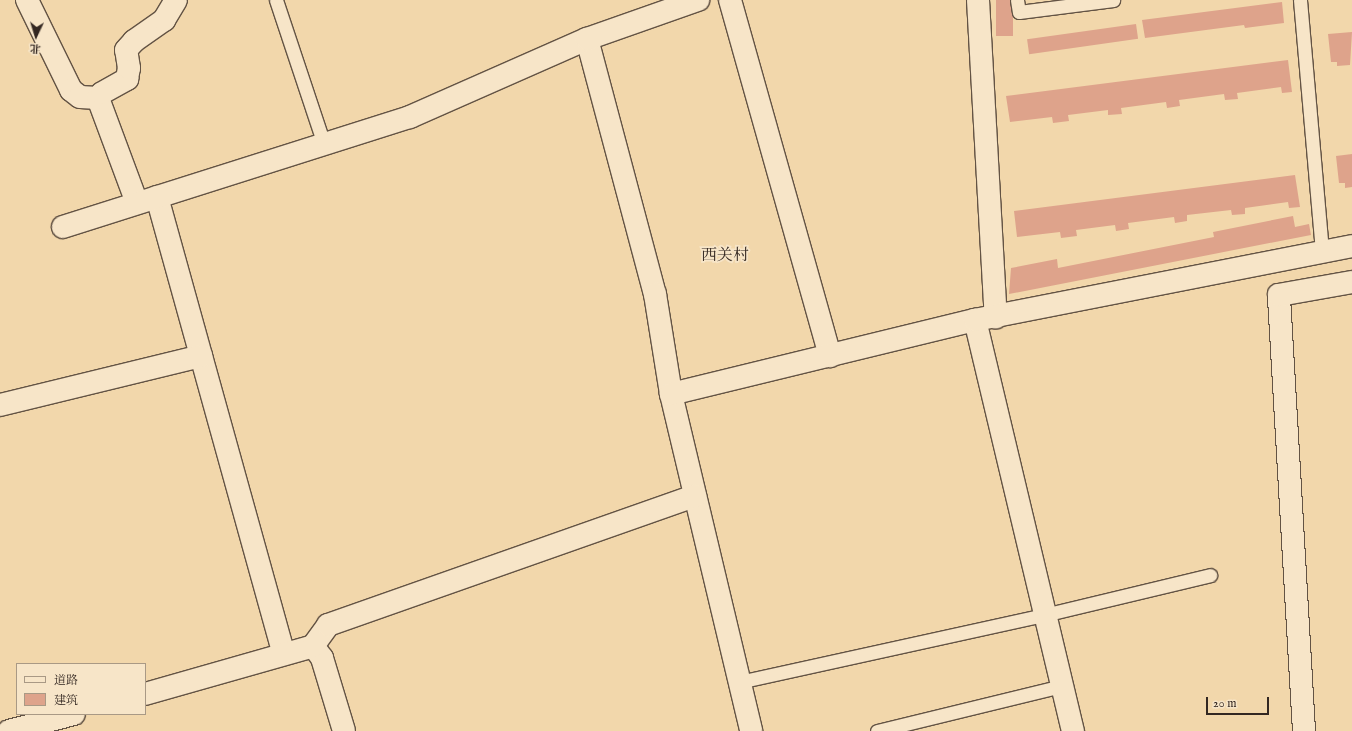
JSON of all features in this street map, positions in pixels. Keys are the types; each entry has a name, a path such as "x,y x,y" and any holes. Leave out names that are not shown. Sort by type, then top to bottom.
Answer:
{"street":[{"path":"26,0 71,90 80,96 98,98"},
{"path":"98,98 102,93 127,79 129,68 126,50 134,41 164,20 176,0"},
{"path":"63,227 410,117 587,39 698,0"},
{"path":"730,0 830,356"},
{"path":"978,0 996,317"},
{"path":"587,39 655,294 671,394 751,731"},
{"path":"98,98 137,203"},
{"path":"157,196 284,654"},
{"path":"671,394 975,320 1352,246"},
{"path":"1304,731 1280,295 1352,282"},
{"path":"975,320 1044,615 1073,731"},
{"path":"1,402 201,356"},
{"path":"146,694 314,646 328,625 695,496"},
{"path":"314,646 322,658 344,731"},
{"path":"10,731 70,715"}],"lane":[{"path":"276,0 324,144"},
{"path":"1017,0 1019,12 1112,0"},
{"path":"1300,0 1322,252"},
{"path":"739,682 1044,615 1210,575"},
{"path":"877,731 1062,686"}],"building":[{"path":"996,0 1013,0 1013,36 996,36"},
{"path":"1282,2 1284,23 1245,28 1244,25 1145,38 1142,20"},
{"path":"1136,24 1138,39 1029,54 1027,39"},
{"path":"1352,32 1350,65 1337,66 1337,62 1331,62 1328,34"},
{"path":"1288,60 1292,92 1282,93 1281,87 1237,93 1238,99 1225,100 1224,94 1179,100 1180,106 1167,108 1166,102 1121,108 1122,114 1108,115 1108,110 1068,115 1069,121 1053,123 1052,117 1010,122 1006,96"},
{"path":"1352,154 1352,187 1345,188 1345,183 1339,183 1336,156"},
{"path":"1295,175 1300,207 1289,208 1288,202 1245,208 1245,214 1232,215 1231,210 1187,215 1187,221 1175,223 1174,217 1128,223 1129,229 1116,231 1115,225 1076,230 1077,236 1061,238 1060,232 1017,237 1014,211"},
{"path":"1293,216 1295,227 1309,224 1311,235 1009,294 1011,268 1057,259 1058,268 1214,237 1213,232"}],"district":[{"name":"西关村","path":"725,256"}]}
